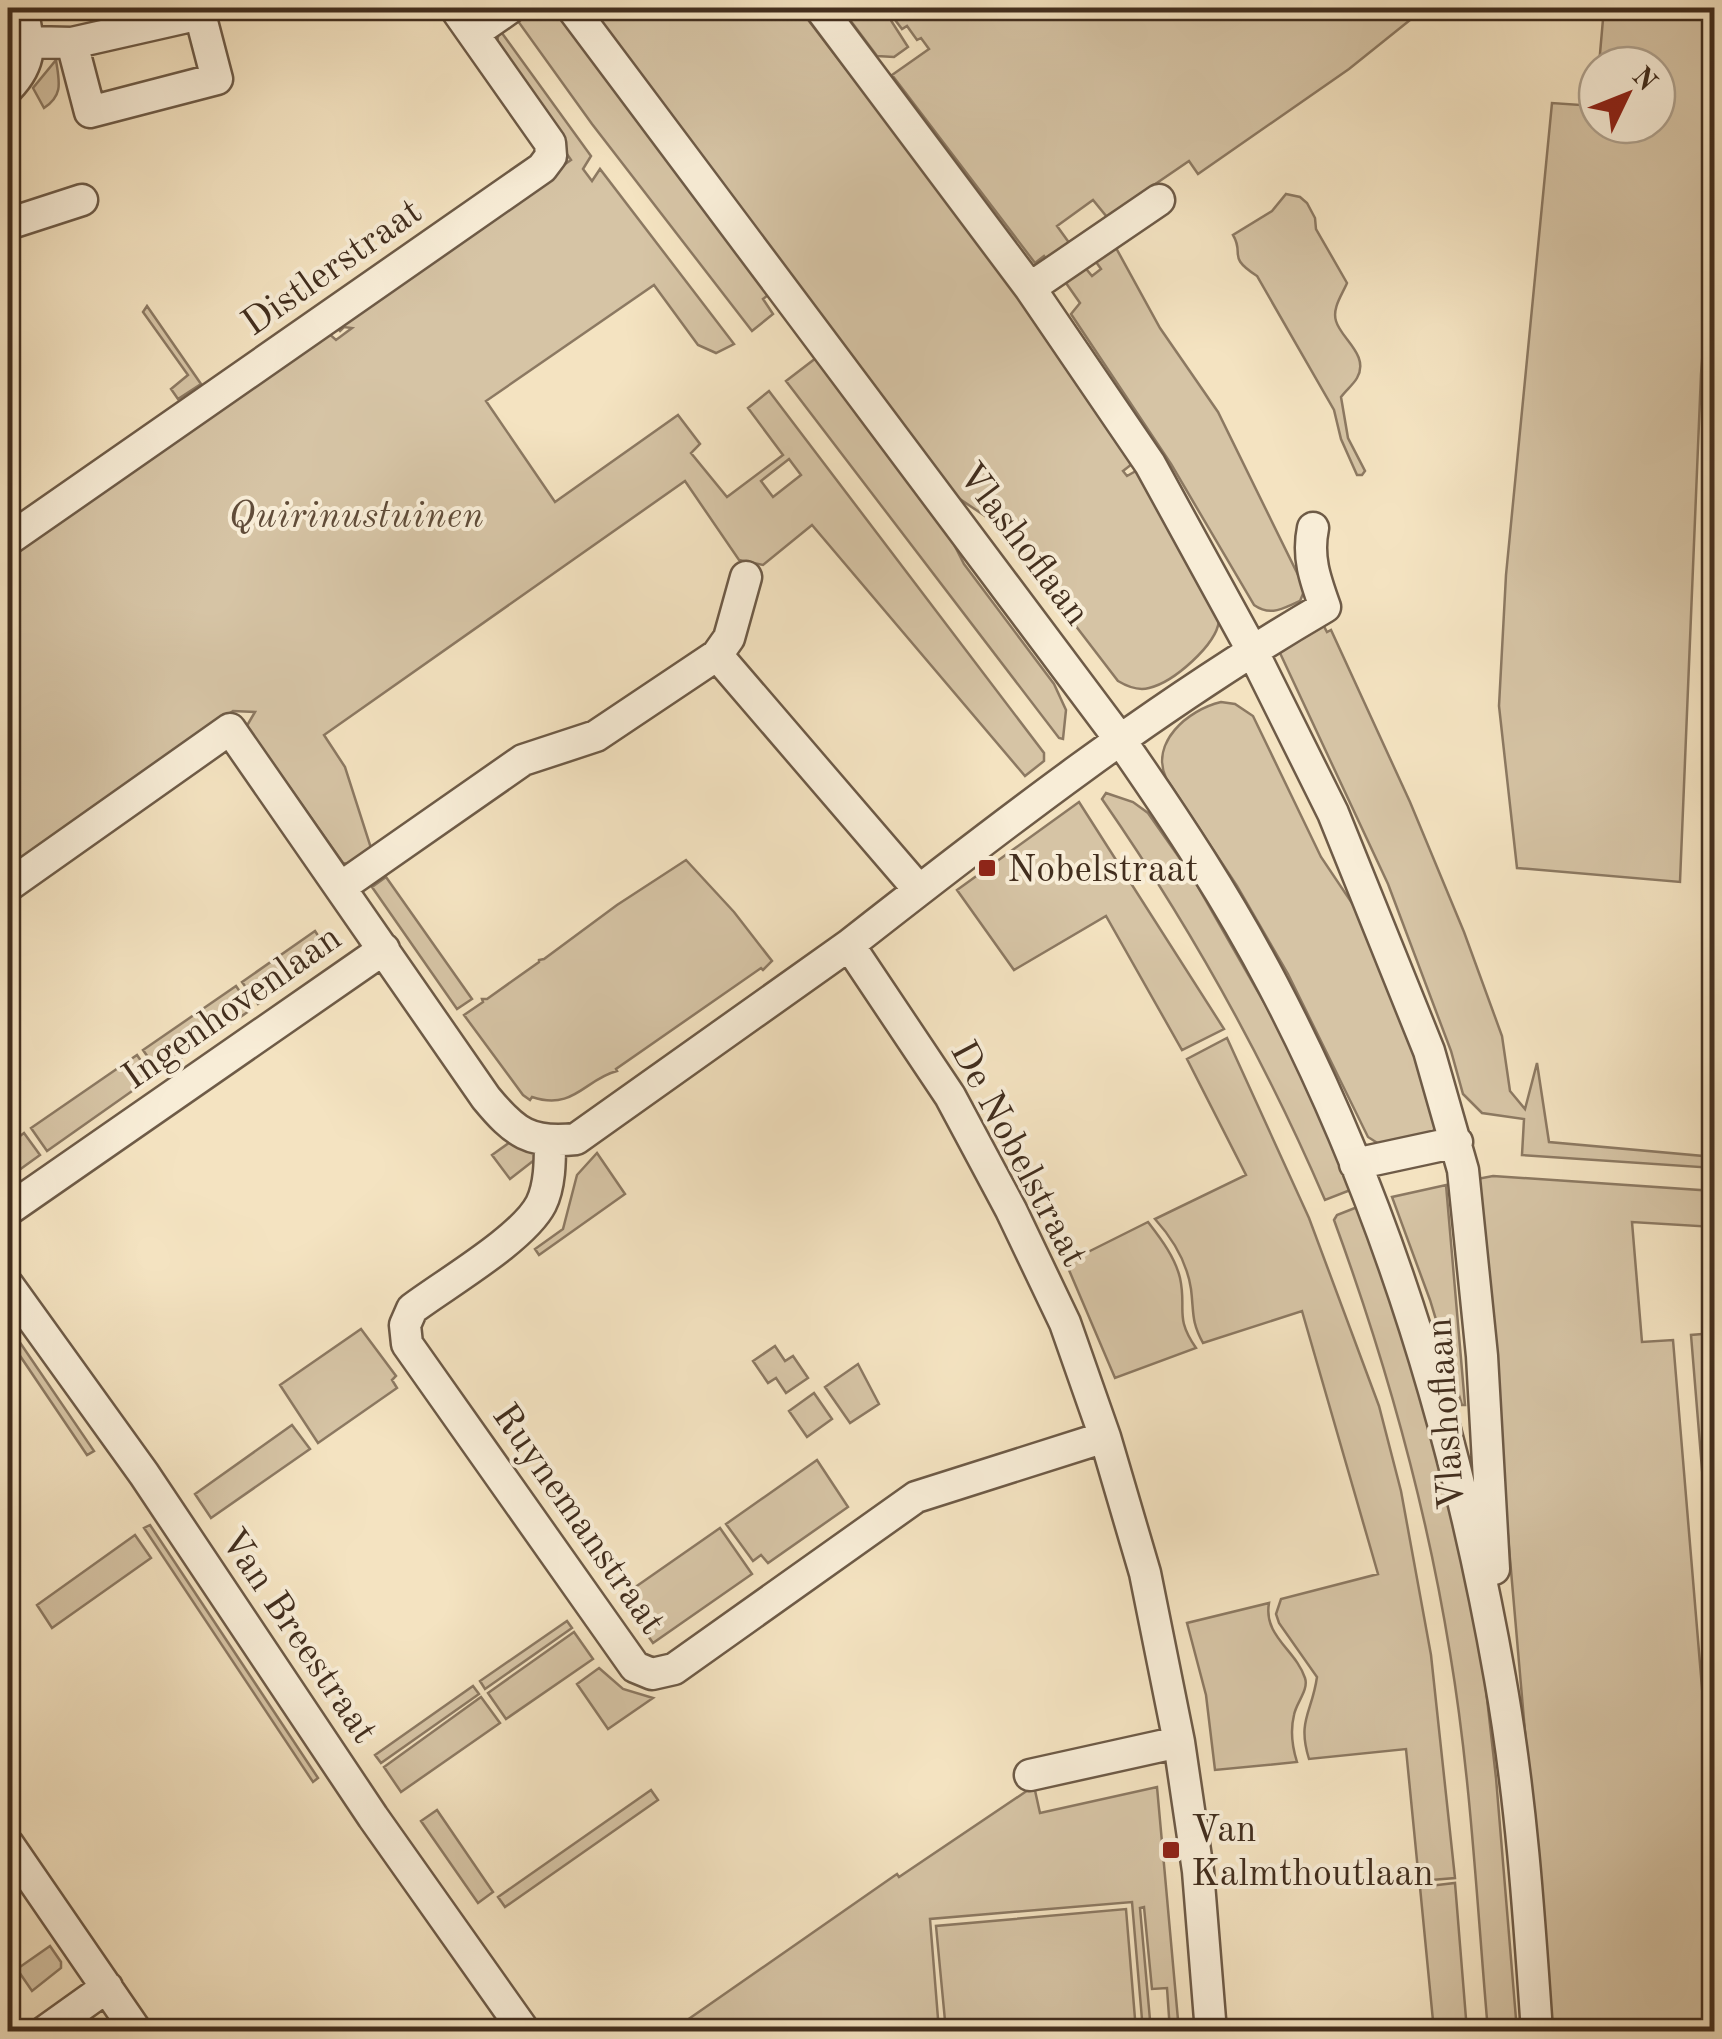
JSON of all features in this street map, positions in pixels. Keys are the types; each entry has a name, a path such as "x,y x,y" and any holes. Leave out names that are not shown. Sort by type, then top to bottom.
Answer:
{"street":[{"path":"8,88 24,72 28,42 22,8"},
{"name":"Distlerstraat","path":"8,540 542,168 551,156 550,142 455,8"},
{"path":"474,33 510,8"},
{"name":"Vlashoflaan","path":"572,8 1121,741 1195,848 1273,985 1355,1164 1406,1301 1475,1548 1501,1682 1526,1871 1536,2032"},
{"name":"Vlashoflaan","path":"820,8 1030,288 1150,464 1252,650 1340,830 1429,1051 1457,1142 1482,1356 1501,1682"},
{"path":"28,42 72,43 200,14 217,79 90,112 72,43"},
{"path":"8,224 82,200"},
{"path":"1030,288 1159,200"},
{"path":"550,1142 576,1139 849,945 1121,741 1252,650 1326,606 1309,549 1314,528"},
{"path":"341,886 523,760 596,736 717,655 729,638 746,578"},
{"path":"717,655 919,890"},
{"path":"8,886 230,729 384,949"},
{"name":"De Nobelstraat","path":"849,945 950,1096 1011,1210 1065,1323 1105,1437 1144,1573 1178,1742 1198,1871 1210,2032"},
{"name":"Ingenhovenlaan","path":"8,1210 384,949 498,1112 522,1134 550,1142"},
{"name":"Ruynemanstraat","path":"550,1142 549,1170 541,1204 518,1232 412,1309 405,1325 408,1344 635,1667 652,1674 674,1669 916,1497 1105,1437"},
{"path":"1355,1164 1457,1142"},
{"name":"Van Breestraat","path":"8,1284 144,1474 372,1816 525,2032"},
{"path":"1030,1775 1178,1742"},
{"path":"8,1844 137,2032"},
{"path":"44,2032 107,1987"}],"green space":[{"path":"561,8 773,291 763,299 773,314 752,331 592,124 515,17 533,10 550,16"},
{"path":"585,8 799,8 1012,289 1132,464 1123,471 1127,476 1136,471 1219,621 1210,641 1192,661 1149,688 1133,688 1118,681 1006,535 954,495"},
{"path":"841,8 883,8 908,47 894,57 877,56"},
{"path":"886,8 1425,8 1349,69 1198,174 1189,161 1107,217 1093,200 1057,226 1070,244 1047,260 1044,256 1035,263 892,75 929,49 907,26 902,29"},
{"path":"1604,8 1714,8 1714,208 1701,374 1680,882 1517,868 1499,706 1506,575 1552,103 1577,105 1577,145 1677,145 1677,45 1601,45"},
{"name":"Quirinustuinen","path":"499,29 591,156 583,169 592,181 600,169 734,344 716,353 698,345 654,285 486,401 555,502 678,415 700,444 691,453 727,497 783,455 748,408 769,391 1044,753 1044,761 1025,776 812,525 763,565 739,560 685,481 324,735 345,767 371,848 348,864 343,863 245,729 255,712 233,711 8,872 8,552 326,331 336,340 352,328 340,331 334,325 571,160 496,51","holes":["789,459 801,475 773,497 761,481"]},
{"path":"56,60 57,93 44,108 33,88"},
{"path":"1286,194 1307,203 1316,229 1347,283 1335,316 1357,355 1360,370 1341,397 1348,438 1365,471 1362,475 1357,475 1341,439 1334,410 1257,276 1239,260 1233,235 1272,211"},
{"path":"1110,237 1160,328 1218,412 1305,589 1300,601 1272,611 1254,605 1171,464 1071,314 1080,303 1059,273 1078,259 1092,276 1101,269 1089,252"},
{"path":"147,306 201,384 178,399 171,389 188,375 143,312"},
{"path":"816,358 926,489 964,564 1054,684 1066,710 1063,739 786,381"},
{"path":"1319,617 1327,632 1331,630 1464,932 1502,1036 1510,1091 1525,1109 1537,1063 1549,1142 1714,1157 1714,1168 1522,1155 1524,1119 1482,1113 1463,1094 1451,1051 1388,884 1280,653 1280,647"},
{"path":"1221,702 1235,704 1253,716 1321,857 1362,918 1414,1044 1437,1125 1431,1134 1379,1144 1368,1137 1288,974 1237,886 1166,778 1162,765 1167,741 1184,720"},
{"path":"1106,793 1133,802 1148,813 1190,873 1278,1027 1353,1189 1325,1200 1251,1044 1195,944 1102,799"},
{"path":"1079,802 1224,1029 1182,1050 1106,916 1014,970 957,890"},
{"path":"686,860 772,961 617,1071 569,1097 530,1100 464,1015"},
{"path":"386,877 472,999 457,1009 372,887"},
{"path":"315,931 330,954 258,1004 242,982"},
{"path":"236,986 252,1009 159,1073 143,1050"},
{"path":"1227,1038 1309,1218 1379,1406 1401,1491 1431,1655 1455,1878 1419,1881 1406,1749 1309,1759 1304,1735 1317,1677 1279,1623 1276,1614 1281,1599 1378,1574 1302,1311 1203,1343 1195,1323 1183,1260 1155,1219 1246,1175 1187,1059"},
{"path":"137,1055 152,1077 47,1151 31,1128"},
{"path":"24,1133 40,1155 8,1178 8,1145"},
{"path":"513,1140 542,1154 510,1179 492,1155"},
{"path":"597,1153 625,1194 539,1255 535,1249 563,1229 577,1175"},
{"path":"1493,1176 1714,1191 1714,1227 1632,1222 1642,1342 1673,1340 1714,1832 1714,2031 1551,2031 1477,1179"},
{"path":"1446,1185 1465,1405 1392,1197"},
{"path":"1360,1206 1436,1437 1483,1663 1517,2031 1488,2031 1463,1747 1440,1597 1402,1434 1334,1220"},
{"path":"1148,1222 1178,1270 1183,1320 1196,1348 1115,1378 1066,1263"},
{"path":"8,1325 94,1451 87,1455 8,1338"},
{"path":"361,1329 396,1376 392,1380 397,1388 318,1443 280,1385"},
{"path":"1714,1333 1714,1616 1691,1335"},
{"path":"775,1346 785,1361 793,1356 808,1378 786,1393 776,1378 768,1383 753,1361"},
{"path":"858,1364 879,1404 850,1423 825,1387"},
{"path":"814,1393 832,1419 807,1437 789,1411"},
{"path":"292,1425 310,1449 211,1518 195,1494"},
{"path":"817,1460 848,1507 768,1563 761,1555 753,1561 726,1524"},
{"path":"150,1525 318,1778 313,1782 144,1528"},
{"path":"720,1528 752,1574 653,1643 621,1597"},
{"path":"135,1535 151,1558 52,1628 37,1605"},
{"path":"1269,1603 1268,1615 1275,1634 1305,1678 1292,1727 1297,1762 1215,1770 1206,1695 1187,1623"},
{"path":"567,1621 572,1628 485,1689 480,1681"},
{"path":"574,1632 593,1659 506,1719 488,1693"},
{"path":"599,1668 623,1689 653,1698 608,1729 577,1684"},
{"path":"473,1686 479,1694 381,1763 375,1755"},
{"path":"481,1697 500,1723 401,1792 384,1767"},
{"path":"1034,1786 1040,1813 1157,1787 1179,2031 1170,2031 1167,1988 1152,1989 1144,1907 1140,1908 1151,2031 1143,2031 1132,1902 930,1919 939,2031 670,2032 894,1876 899,1877"},
{"path":"651,1790 658,1800 505,1907 498,1897"},
{"path":"437,1810 493,1892 478,1903 421,1821"},
{"path":"1455,1883 1467,2031 1434,2031 1420,1887"},
{"path":"1126,1909 1136,2031 946,2031 936,1926"},
{"path":"50,1946 61,1968 32,1991 17,1969"}],"place":[{"name":"Nobelstraat","path":"987,868"},
{"name":"Van Kalmthoutlaan","path":"1171,1850"}]}
